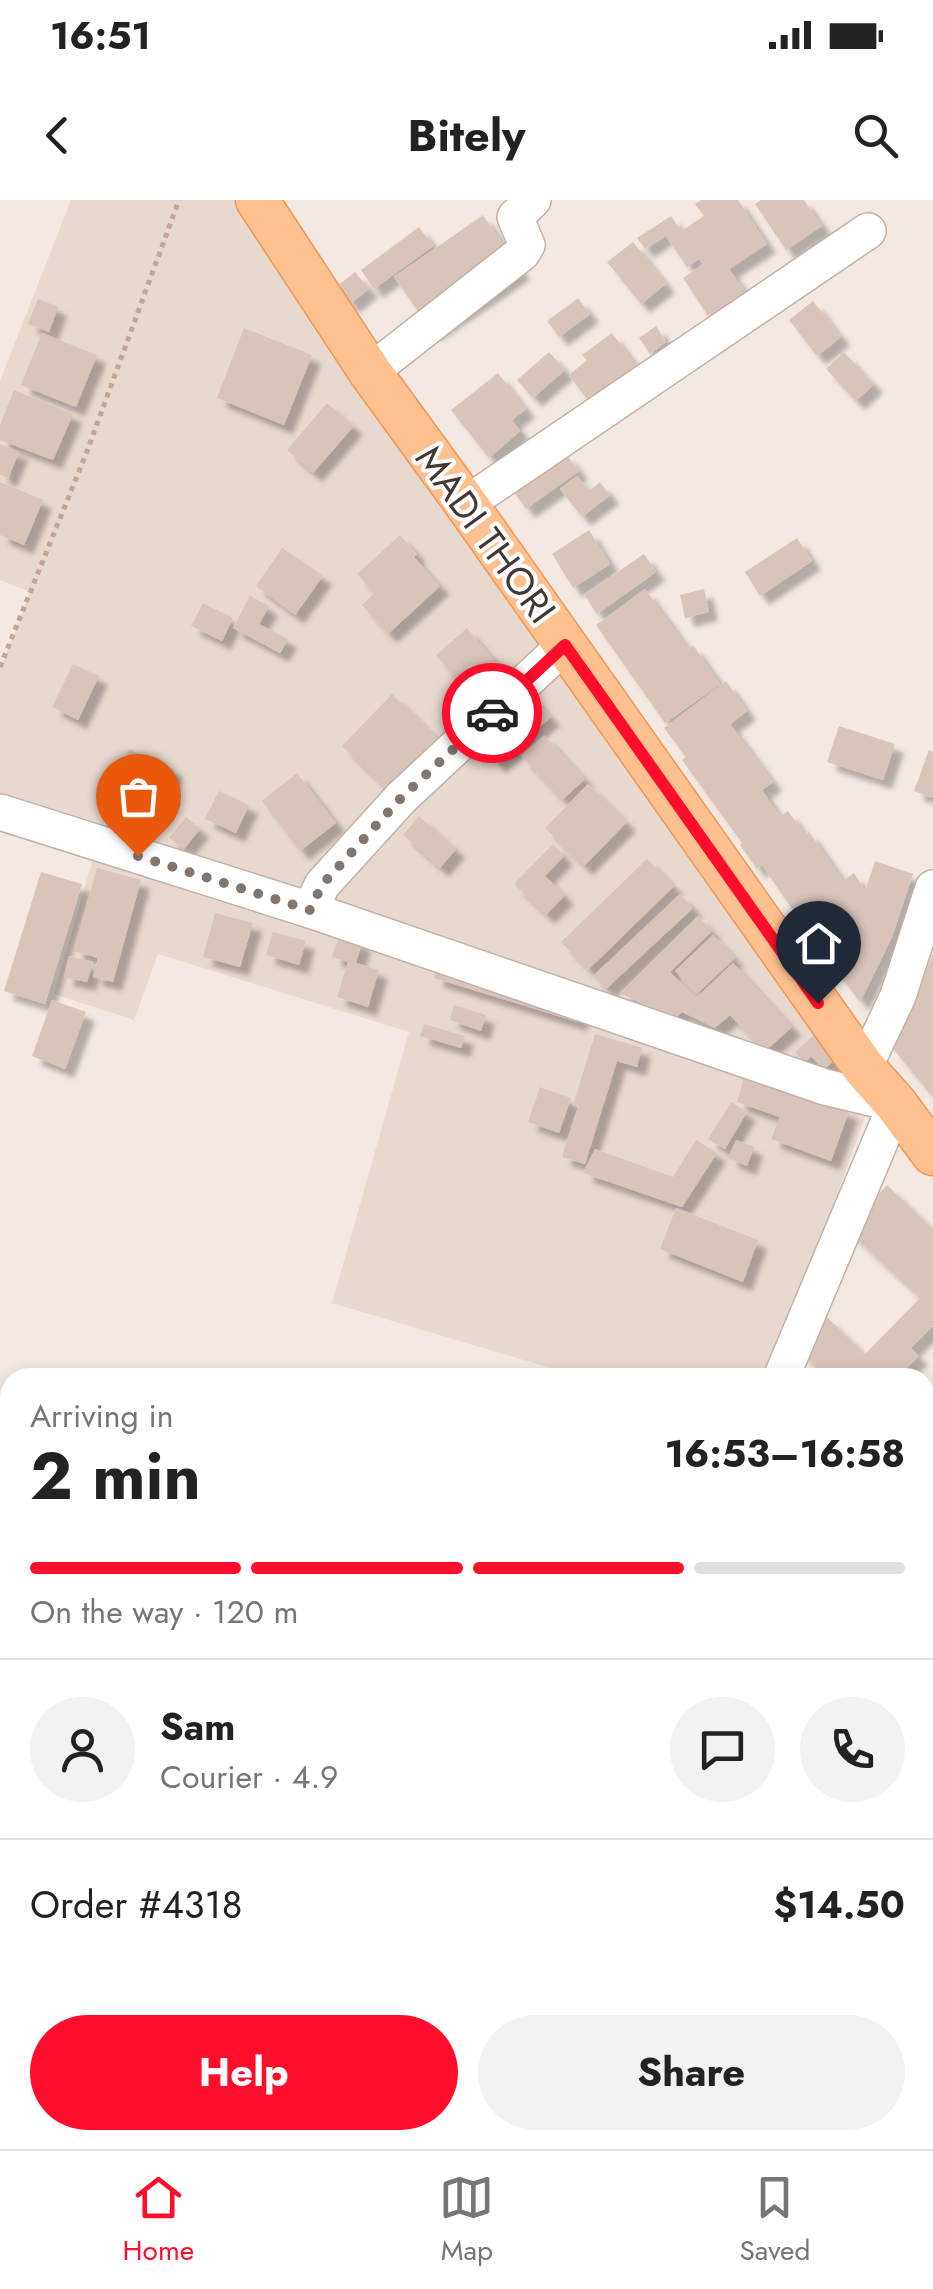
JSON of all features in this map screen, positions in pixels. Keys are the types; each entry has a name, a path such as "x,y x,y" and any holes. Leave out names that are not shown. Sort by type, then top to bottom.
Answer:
{"main road":[{"name":"MADI THORI","path":"257,200 370,372 864,1068 933,1154"}],"street":[{"path":"370,372 522,254 527,246 515,217 533,200"},
{"path":"466,504 868,231"},
{"path":"310,910 322,885 401,798 565,645"},
{"path":"0,812 310,910 826,1087 896,1104 786,1368"},
{"path":"864,1068 898,996 933,888"}],"path":[{"path":"0,667 86,454 179,200"}],"shaded area":[{"path":"71,200 256,200 870,1102 776,1368 551,1368 332,1303 409,1032 158,954 134,1020 54,994 93,859 0,818 0,670 30,592 0,580 0,381"}],"building":[{"path":"701,200 738,200 767,244 729,269 745,292 708,316 683,278 703,264 699,259 687,267 665,235 645,249 637,238 671,216 681,231 704,216 695,204"},
{"path":"761,200 804,200 822,226 786,250 755,204"},
{"path":"483,215 521,271 432,332 394,277"},
{"path":"419,227 433,246 374,289 361,270"},
{"path":"633,242 666,284 641,304 607,262"},
{"path":"355,272 369,289 350,304 336,287"},
{"path":"578,298 590,314 559,337 547,321"},
{"path":"38,299 58,307 49,332 28,324"},
{"path":"813,301 841,337 817,356 789,320"},
{"path":"656,326 666,342 650,354 639,338"},
{"path":"244,328 312,355 284,425 217,398"},
{"path":"42,333 97,355 76,407 21,385"},
{"path":"612,333 636,366 606,388 594,372 610,398 595,410 569,375 587,360 582,355"},
{"path":"549,352 565,370 533,398 517,380"},
{"path":"844,352 874,384 856,401 826,369"},
{"path":"498,373 526,409 512,420 520,431 489,458 451,410"},
{"path":"14,390 73,414 53,460 0,440 0,425"},
{"path":"327,403 354,426 313,473 287,450"},
{"path":"0,444 19,452 8,478 0,475"},
{"path":"566,454 579,471 526,509 514,492"},
{"path":"577,476 589,491 600,482 610,495 582,517 560,489"},
{"path":"0,482 43,500 24,545 0,535"},
{"path":"589,530 610,564 573,588 552,554"},
{"path":"400,535 440,586 388,634 362,605 374,593 357,574"},
{"path":"797,538 812,561 760,596 745,572"},
{"path":"282,548 323,576 295,615 256,586"},
{"path":"644,554 656,572 597,614 584,595"},
{"path":"645,589 688,649 693,645 720,684 665,723 596,625"},
{"path":"704,589 709,612 685,618 680,595"},
{"path":"250,596 269,606 259,624 288,639 280,653 233,628"},
{"path":"203,603 233,618 222,641 191,626"},
{"path":"467,628 507,676 476,703 436,655"},
{"path":"73,664 99,676 78,720 52,707"},
{"path":"726,681 747,711 730,724 773,782 762,790 780,817 788,811 805,835 809,832 843,881 854,873 865,891 875,861 913,874 892,937 860,1002 762,865 757,869 664,728"},
{"path":"528,692 551,717 497,764 475,739"},
{"path":"392,694 438,739 388,790 342,746"},
{"path":"839,726 895,744 883,780 827,762"},
{"path":"544,735 585,779 562,800 521,756"},
{"path":"129,749 174,769 157,808 112,788"},
{"path":"929,750 933,752 933,798 914,791"},
{"path":"297,773 336,823 300,851 262,801"},
{"path":"588,784 627,822 584,866 545,828"},
{"path":"219,791 249,805 236,833 205,819"},
{"path":"419,816 456,849 440,868 403,835"},
{"path":"186,817 200,829 184,849 169,838"},
{"path":"553,844 564,856 545,876 565,895 546,915 514,884"},
{"path":"647,859 674,886 588,970 561,942"},
{"path":"97,868 141,880 113,982 93,977 98,958 74,951"},
{"path":"41,872 82,884 45,1004 4,991"},
{"path":"680,894 693,908 606,989 593,976"},
{"path":"215,913 253,923 240,967 203,957"},
{"path":"698,916 712,931 670,972 696,998 733,963 792,1027 764,1052 730,1015 715,1028 682,1012 674,1019 620,993"},
{"path":"273,932 306,941 299,965 266,955"},
{"path":"339,935 362,942 356,963 379,970 368,1007 337,997 348,962 332,957"},
{"path":"713,935 735,958 697,994 675,971"},
{"path":"933,954 933,1097 893,1049"},
{"path":"69,956 93,962 87,982 64,977"},
{"path":"437,967 581,1010 578,1022 434,978"},
{"path":"52,1000 86,1012 65,1069 32,1056"},
{"path":"454,1005 486,1015 481,1031 450,1020"},
{"path":"424,1024 465,1036 461,1048 420,1036"},
{"path":"595,1034 642,1048 637,1067 617,1061 585,1164 562,1157"},
{"path":"814,1035 835,1059 824,1070 811,1056 804,1062 795,1052"},
{"path":"745,1075 849,1111 831,1161 771,1139 780,1117 737,1102"},
{"path":"540,1087 571,1098 559,1133 528,1122"},
{"path":"731,1102 747,1112 725,1149 708,1139"},
{"path":"696,1140 717,1153 682,1207 583,1173 595,1149 673,1177"},
{"path":"736,1140 754,1147 747,1166 728,1158"},
{"path":"887,1185 933,1229 933,1326 911,1348 919,1356 906,1368 817,1368 797,1348 827,1317 865,1354 920,1298 846,1229"},
{"path":"676,1208 758,1240 743,1282 660,1249"}],"way so far":[{"path":"138,856 310,910 322,885 401,798 492,713"}],"route":[{"path":"492,713 565,645 818,1003"}]}
